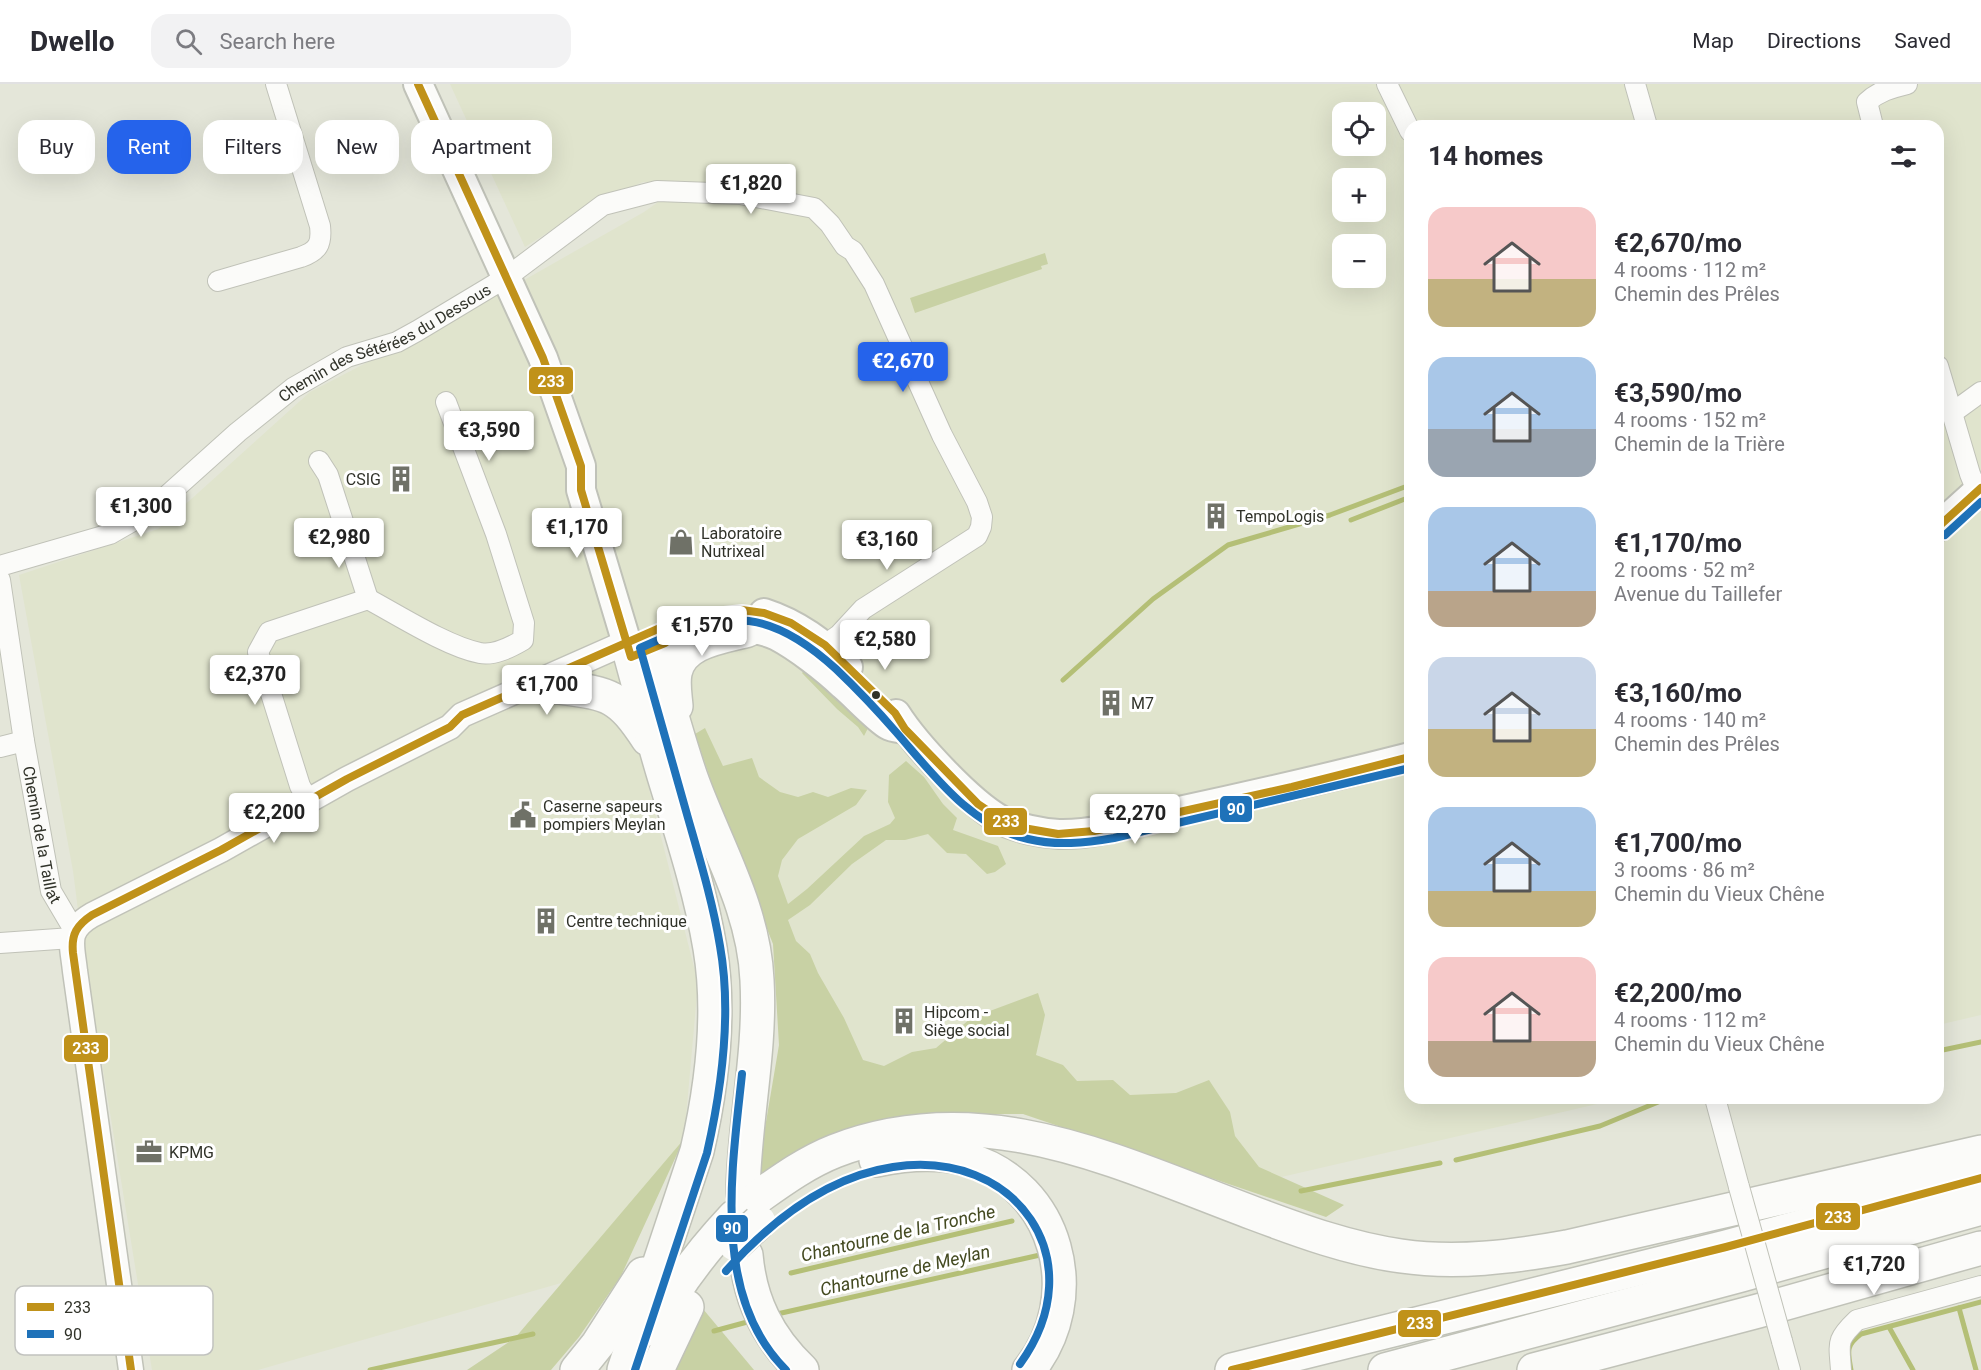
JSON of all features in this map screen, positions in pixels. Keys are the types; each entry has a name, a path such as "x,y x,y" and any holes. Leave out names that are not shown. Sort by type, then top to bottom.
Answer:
{"highway":[{"path":"667,741 678,662 689,648 748,630"},
{"path":"624,1370 697,1151 704,1120 711,1064 714,1001 710,948 667,741 638,646"},
{"path":"558,687 598,693 617,700 640,726 667,741 692,780 740,898 754,949 757,981 757,1026 744,1158 752,1292 763,1321 778,1345 802,1370"},
{"path":"634,1370 659,1317 698,1256 746,1221 807,1164 836,1151 902,1133 936,1129 972,1129 1036,1137 1078,1148 1282,1224 1342,1243 1399,1256 1439,1260 1530,1254 1567,1247 1981,1152"},
{"path":"657,1370 689,1303 746,1221 842,1171 870,1161 898,1156 933,1154 967,1159 994,1171 1017,1187 1038,1210 1051,1236 1059,1265 1059,1299 1054,1322 1043,1348 1029,1370"},
{"path":"1232,1370 1726,1246 1981,1178"},
{"path":"1385,1370 1981,1208"},
{"path":"577,1370 598,1344 631,1294 672,1223"},
{"path":"1534,1370 1758,1311 1981,1248"}],"main road":[{"path":"418,84 543,358 581,466 581,490 638,646"},
{"path":"1944,521 1979,489"},
{"path":"638,646 706,614 753,611 791,623 825,645 895,713 905,729 978,804 1002,820 1029,829 1058,834 1094,831 1292,787 1404,759"},
{"path":"638,646 709,632 762,631 777,636 829,672 888,725 905,729"}],"street":[{"path":"218,281 301,257 312,253 319,246 320,226 276,84"},
{"path":"1387,84 1405,120"},
{"path":"1635,84 1645,120"},
{"path":"1871,120 1866,93 1875,95 1885,89 1907,84"},
{"name":"Chemin des Sétérées du Dessous","path":"0,566 110,534 150,511 238,432 293,388 347,357 397,342 507,277 603,205 657,191 740,194 814,208 830,224 844,246 853,251 874,284 942,435 977,502 982,517 977,536 863,609 839,635 825,645"},
{"path":"1944,386 1970,474 1979,489"},
{"path":"1952,413 1981,392"},
{"path":"318,461 328,475 368,599 450,642 482,654 508,649 523,640 524,623 496,534 446,402"},
{"name":"Chemin de la Taillat","path":"0,580 24,741 51,891 73,934 75,971 119,1286"},
{"path":"308,800 300,786 258,652 268,632 368,599"},
{"path":"450,727 466,726 558,687 638,646"},
{"path":"0,943 73,934 92,915 221,850 308,800 450,727 462,714 638,646"},
{"path":"0,747 24,741"},
{"path":"1716,1104 1790,1370"},
{"path":"1841,1370 1839,1347 1842,1335 1857,1320 1981,1286"},
{"name":"Chemin de la Taillat","path":"129,1355 131,1370"}],"shaded area":[{"path":"450,84 1981,84 1981,1015 1944,1024 1944,120 1404,120 1404,1104 1597,1104 1277,1178 1024,1114 825,1069 706,770 647,781 698,983 684,1139 582,1277 258,1370 152,1370 150,1355 213,1355 213,1286 138,1286 82,941 73,871 19,575 158,529 310,392 503,292 644,212 688,181 643,182 597,201 525,247 491,174 552,174 552,120 467,120"}],"green space":[{"path":"1045,253 1048,264 1041,266 1042,269 915,313 910,298"},
{"path":"810,664 869,726 864,736 858,727 802,673"},
{"path":"705,728 723,766 752,758 759,777 780,792 798,797 813,792 828,797 851,788 867,790 856,805 798,839 782,860 778,876 788,904 864,836 890,824 895,818 888,802 889,775 906,761 924,777 943,804 957,818 953,830 998,846 1006,864 995,872 987,874 966,854 947,853 928,834 905,840 886,840 852,864 810,905 788,920 796,941 810,954 863,1060 884,1066 912,1052 936,1048 971,1018 1038,993 1045,1015 1036,1055 1063,1065 1077,1081 1113,1080 1130,1095 1176,1093 1209,1080 1230,1112 1235,1136 1259,1167 1344,1205 1326,1217 1023,1114 924,1114 837,1133 757,1175 779,1045 773,944 727,828 695,734"},
{"path":"684,1139 621,1276 579,1337 551,1370 467,1370 515,1338"},
{"path":"703,1309 754,1370 667,1370"}],"waterway":[{"path":"1063,680 1153,599 1228,545 1330,515 1404,487"},
{"path":"1351,520 1404,499"},
{"name":"Chantourne de Meylan","path":"1944,1050 1981,1042"},
{"name":"Chantourne de Meylan","path":"1456,1160 1600,1126 1653,1104"},
{"name":"Chantourne de Meylan","path":"1301,1191 1440,1163"},
{"name":"Chantourne de la Tronche","path":"791,1273 1012,1221"},
{"name":"Chantourne de Meylan","path":"777,1314 1040,1255"},
{"path":"1851,1370 1850,1346 1861,1334 1981,1302"},
{"path":"1959,1308 1976,1370"},
{"name":"Chantourne de Meylan","path":"714,1331 751,1321"},
{"path":"1889,1327 1913,1370"},
{"name":"Chantourne de la Tronche","path":"370,1370 533,1334"}],"transit line":[{"name":"233","path":"418,84 543,358 581,466 581,490 631,657 665,643"},
{"name":"233","path":"1944,522 1981,488"},
{"name":"90","path":"1945,535 1981,502"},
{"name":"233","path":"119,1286 73,953 74,935 82,922 221,850 347,779 450,727 462,715 660,628 706,614 742,610 764,613 791,623 825,645 895,713 905,729 978,804 1002,820 1029,829 1058,834 1094,831 1292,787 1404,759"},
{"name":"90","path":"635,1370 707,1153 721,1076 725,1024 724,971 714,914 640,648 693,627 721,621 761,623 785,632 807,645 836,669 882,716 939,781 971,811 1007,833 1039,841 1071,843 1114,838 1404,769"},
{"name":"90","path":"742,1074 732,1190 732,1230 736,1269 746,1306 762,1340 786,1370"},
{"name":"90","path":"726,1271 761,1235 801,1204 822,1191 868,1172 893,1167 937,1166 975,1175 1007,1194 1031,1219 1045,1251 1049,1287 1041,1325 1020,1364"},
{"name":"233","path":"1232,1370 1726,1247 1981,1178"},
{"name":"233","path":"129,1355 131,1370"}],"place":[{"name":"CSIG","path":"401,479"},
{"name":"TempoLogis","path":"1216,516"},
{"name":"Laboratoire Nutrixeal","path":"681,542"},
{"name":"M7","path":"1111,703"},
{"name":"Caserne sapeurs pompiers Meylan","path":"523,815"},
{"name":"Centre technique","path":"546,921"},
{"name":"Hipcom - Siège social","path":"904,1021"},
{"name":"KPMG","path":"149,1152"}]}
